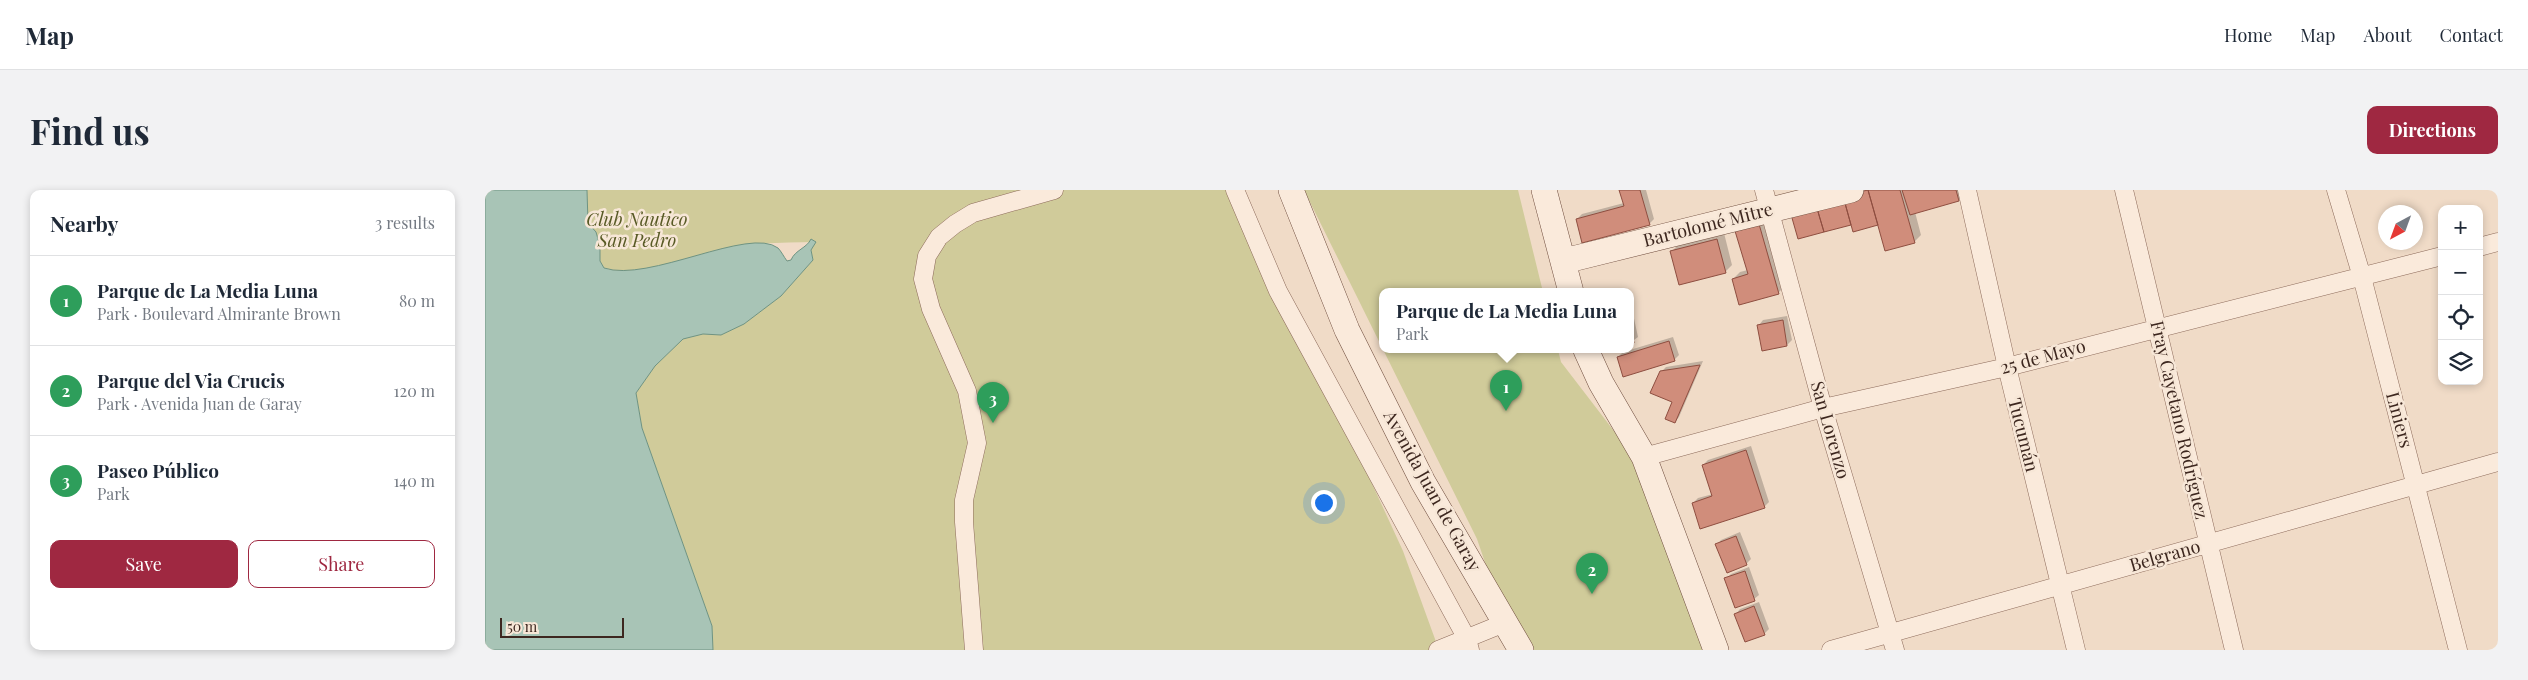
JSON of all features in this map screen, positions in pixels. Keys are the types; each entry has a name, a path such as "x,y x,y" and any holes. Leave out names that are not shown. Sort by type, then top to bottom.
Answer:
{"main road":[{"name":"Avenida Juan de Garay","path":"1291,190 1347,330 1423,482 1507,622 1521,650"},
{"path":"1544,190 1570,288"},
{"name":"Bartolomé Mitre","path":"1564,262 1767,199 1851,190"},
{"path":"1587,353 1601,383 1644,457 1716,650"}],"street":[{"path":"974,650 964,500 977,443 976,433 967,391 931,309 923,279 927,256 939,237 955,224 973,214 1053,190"},
{"path":"1235,190 1278,290 1469,645"},
{"name":"Tucumán","path":"1967,190 2007,367 2076,650"},
{"name":"Fray Cayetano Rodríguez","path":"2124,190 2234,650"},
{"name":"Liniers","path":"2337,190 2362,277 2458,650"},
{"name":"San Lorenzo","path":"1767,199 1823,408 1893,642"},
{"path":"2483,246 2498,242"},
{"name":"25 de Mayo","path":"1644,457 1823,408 2007,367 2157,327 2438,257"},
{"name":"Belgrano","path":"1831,650 1893,642 2059,585 2416,487 2498,462"},
{"path":"1438,650 1469,645 1507,622"}],"green space":[{"name":"Club Nautico San Pedro","path":"587,190 1237,190 1403,551 1439,650 713,650 712,626 642,428 636,393 655,366 683,339 703,334 721,335 744,324 781,296 813,260 811,250 815,242 741,245 716,250 651,269 619,271 604,268 600,261 600,246 596,232 588,223"},
{"path":"1304,190 1518,190 1542,288 1379,288 1379,341"},
{"path":"1384,353 1559,353 1561,362 1637,461 1709,650 1515,650 1477,539"}],"shaded area":[{"path":"485,190 587,190 588,223 596,232 600,246 600,261 604,268 623,271 646,268 745,244 764,243 778,248 787,261 791,260 811,239 816,242 811,250 813,260 781,296 744,324 721,335 703,334 683,339 655,366 636,393 642,428 712,626 713,650 485,650"}],"building":[{"path":"1619,190 1640,190 1650,225 1582,243 1576,219 1624,206"},
{"path":"1868,190 1878,225 1853,232 1843,196"},
{"path":"1868,190 1900,190 1915,243 1885,251"},
{"path":"1902,190 1956,190 1959,201 1910,215"},
{"path":"1843,196 1851,225 1824,232 1816,205"},
{"path":"1816,205 1824,232 1798,239 1792,218 1797,210"},
{"path":"1759,224 1779,294 1739,305 1732,279 1748,274 1735,231"},
{"path":"1717,239 1726,273 1679,285 1670,251"},
{"path":"1783,320 1787,346 1762,351 1757,325"},
{"path":"1669,341 1675,361 1623,377 1617,357"},
{"path":"1700,365 1675,423 1665,419 1672,402 1650,393 1660,371"},
{"path":"1746,450 1765,508 1700,529 1692,503 1712,496 1702,465"},
{"path":"1736,536 1747,565 1727,573 1715,544"},
{"path":"1745,571 1755,601 1735,608 1724,578"},
{"path":"1754,606 1765,635 1745,642 1734,614"}],"place":[{"name":"Parque de La Media Luna","path":"1506,411"},
{"name":"Paseo Público","path":"993,423"},
{"name":"Parque del Via Crucis","path":"1592,594"}]}
